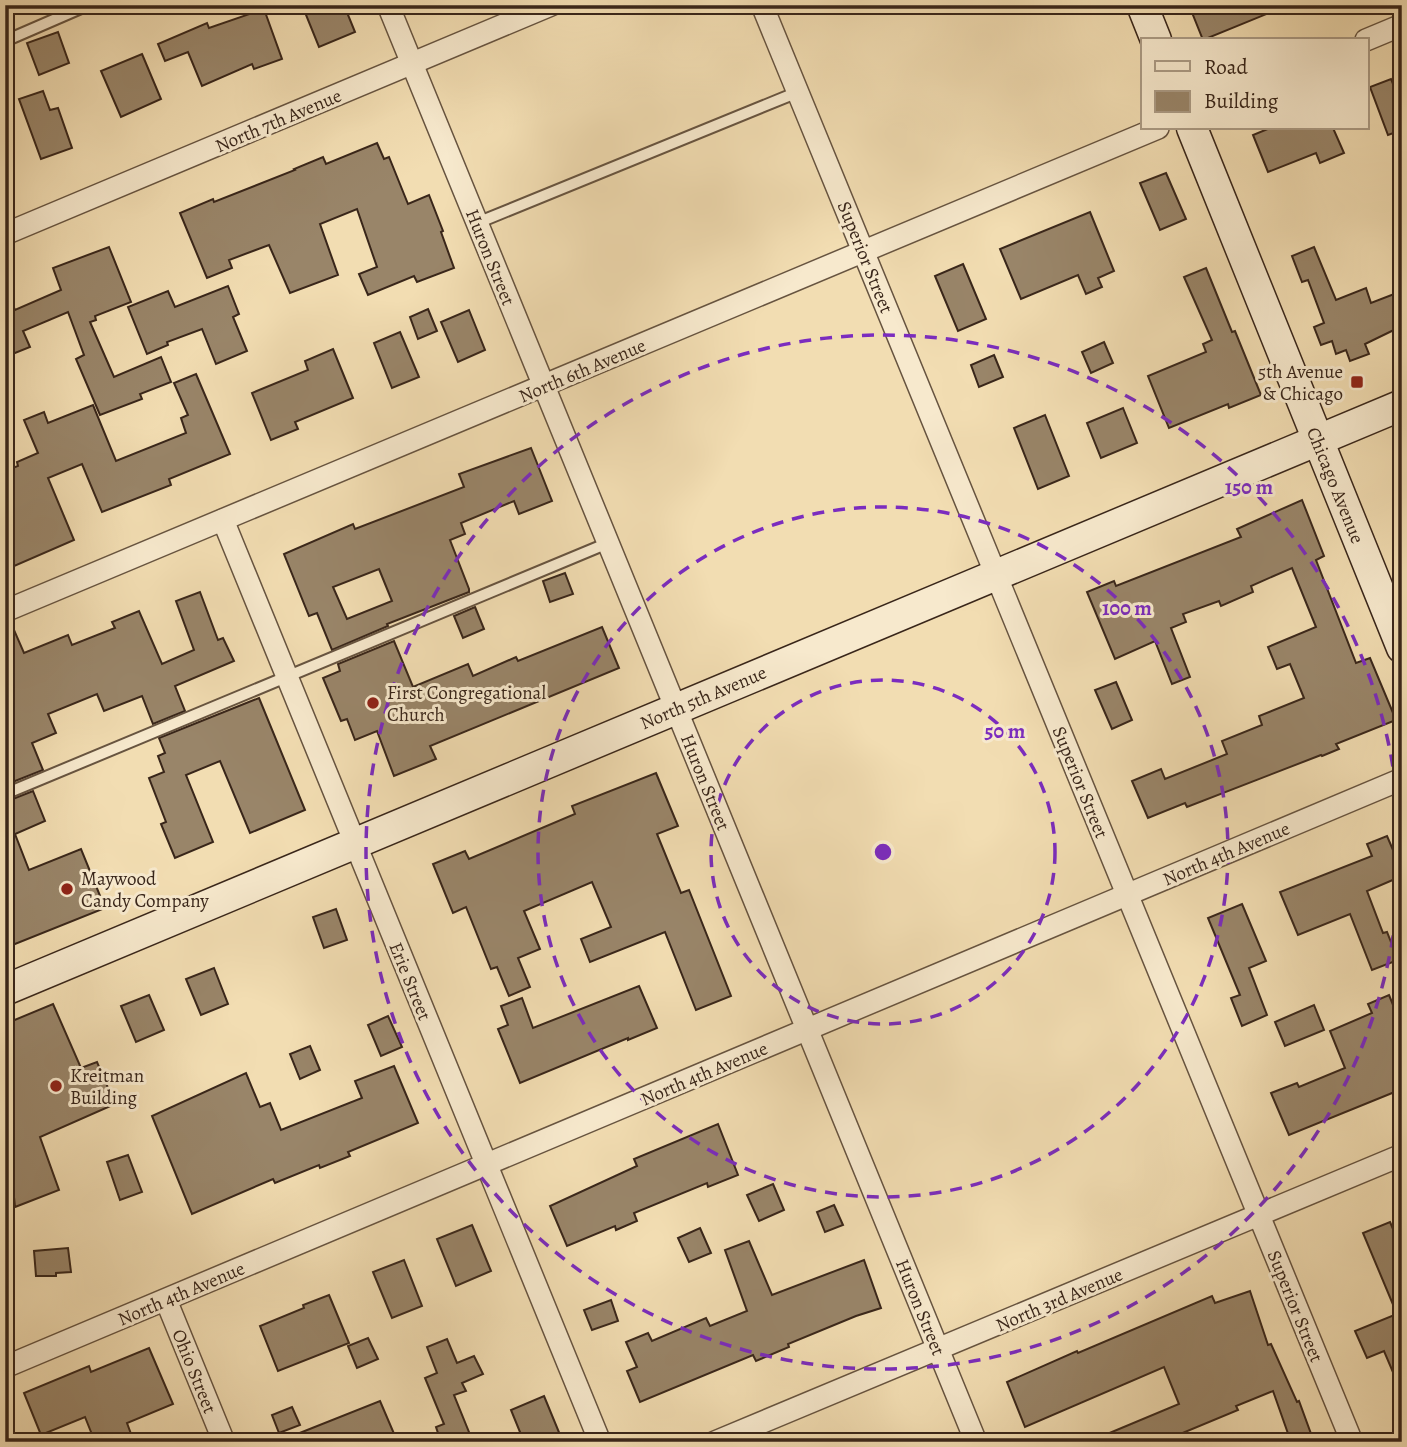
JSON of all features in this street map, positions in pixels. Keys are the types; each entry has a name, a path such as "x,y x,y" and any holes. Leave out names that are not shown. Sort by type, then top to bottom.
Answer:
{"street":[{"name":"Huron Street","path":"388,5 976,1442"},
{"name":"North 7th Avenue","path":"5,234 551,5"},
{"name":"Superior Street","path":"762,5 1352,1442"},
{"path":"1142,5 1155,38"},
{"path":"1368,39 1402,25"},
{"name":"North 6th Avenue","path":"5,611 1153,130"},
{"name":"Chicago Avenue","path":"1193,130 1402,648"},
{"name":"North 5th Avenue","path":"5,989 1402,405"},
{"name":"Erie Street","path":"223,520 600,1442"},
{"name":"North 4th Avenue","path":"5,1367 1402,779"},
{"name":"North 3rd Avenue","path":"715,1442 1402,1155"},
{"name":"Ohio Street","path":"166,1300 224,1442"}],"lane":[{"path":"5,41 88,5"},
{"path":"477,223 798,92"},
{"path":"5,794 608,543"}],"building":[{"path":"302,5 344,5 355,32 319,47"},
{"path":"1189,5 1286,5 1208,38 1202,38"},
{"path":"264,9 282,59 254,69 252,64 202,86 188,52 165,61 158,44 207,23 209,28"},
{"path":"58,32 69,63 39,75 27,43"},
{"path":"142,54 161,99 121,117 101,71"},
{"path":"1391,79 1402,107 1402,130 1388,135 1370,87"},
{"path":"43,91 50,110 58,108 72,148 41,159 19,99"},
{"path":"1265,130 1334,130 1344,153 1320,163 1316,153 1268,172 1253,135"},
{"path":"377,143 384,159 389,157 408,204 429,195 454,268 417,282 414,276 368,295 359,274 377,267 357,209 320,224 338,275 290,293 269,245 229,260 232,268 207,278 180,213 213,199 214,202 323,157 326,164"},
{"path":"1166,173 1186,219 1160,230 1140,183"},
{"path":"1090,212 1114,271 1098,278 1102,287 1086,294 1078,275 1021,299 1000,249"},
{"path":"109,247 131,302 95,316 96,320 90,322 114,377 161,357 171,382 140,394 142,399 100,415 76,359 84,355 68,312 23,331 30,347 5,357 5,288 15,310 61,290 53,268"},
{"path":"1314,247 1336,300 1366,288 1371,303 1402,291 1402,326 1365,344 1369,354 1350,361 1346,350 1336,354 1332,341 1321,345 1314,327 1324,323 1308,280 1302,282 1292,256"},
{"path":"963,264 986,319 958,331 935,276"},
{"path":"1206,268 1261,395 1229,408 1228,404 1169,428 1148,376 1206,352 1203,344 1212,340 1184,277"},
{"path":"228,286 239,314 233,317 247,351 216,364 202,329 167,342 168,345 147,354 128,307 168,291 175,307"},
{"path":"428,309 437,331 418,339 410,317"},
{"path":"469,310 485,350 458,362 441,322"},
{"path":"400,332 419,377 392,388 374,343"},
{"path":"1104,342 1113,363 1091,373 1082,352"},
{"path":"333,349 353,398 295,422 298,429 271,440 252,393 308,370 305,361"},
{"path":"994,355 1003,377 979,387 971,365"},
{"path":"196,374 230,454 169,479 171,485 102,512 82,464 48,478 74,540 5,570 5,471 18,466 17,462 38,453 24,420 44,412 48,423 93,405 116,461 186,433 181,418 188,415 174,383"},
{"path":"1123,408 1137,443 1101,458 1087,423"},
{"path":"1045,415 1069,476 1038,489 1014,428"},
{"path":"531,448 552,501 519,514 514,501 461,523 465,534 450,540 469,592 387,624 388,626 332,650 317,613 309,616 284,554 353,524 355,529 464,487 459,474","holes":["379,569 392,601 347,619 333,587"]},
{"path":"1302,500 1324,556 1316,560 1356,663 1370,658 1396,720 1336,744 1339,749 1322,756 1187,807 1185,803 1148,818 1132,781 1161,769 1165,779 1227,754 1222,741 1262,725 1259,716 1304,698 1290,664 1277,669 1268,647 1316,627 1292,568 1251,586 1253,592 1221,606 1219,601 1183,614 1186,622 1171,628 1190,677 1172,684 1155,641 1115,659 1087,592 1114,581 1116,586 1241,537 1237,529"},
{"path":"565,573 573,594 550,602 543,581"},
{"path":"200,592 218,640 223,638 234,661 175,686 185,711 153,724 142,696 104,711 97,694 48,714 56,733 32,743 43,770 5,785 5,624 11,623 24,653 68,635 72,645 115,628 112,622 139,611 162,664 194,650 176,601"},
{"path":"475,607 484,629 463,638 454,616"},
{"path":"602,627 619,668 430,746 436,759 394,776 377,731 355,740 347,719 341,721 323,678 340,671 338,664 394,641 413,687 468,664 473,676 516,657 518,661"},
{"path":"1116,682 1132,720 1112,729 1095,690"},
{"path":"259,698 305,810 250,833 220,761 186,775 213,842 175,858 161,824 166,822 149,778 164,772 158,756 165,753 159,738"},
{"path":"656,773 678,826 657,834 681,893 689,890 731,996 696,1010 665,932 590,962 581,939 611,927 592,882 524,911 540,949 518,958 530,987 509,996 497,967 491,969 466,907 453,913 433,864 465,851 469,859 575,814 572,806"},
{"path":"33,791 45,821 15,834 29,870 81,849 105,908 5,948 5,802"},
{"path":"1387,836 1402,876 1367,891 1383,933 1387,932 1398,960 1372,970 1350,914 1298,935 1280,892 1372,856 1367,844"},
{"path":"1242,904 1266,961 1249,968 1267,1015 1242,1026 1231,998 1240,995 1208,918"},
{"path":"336,909 347,940 324,948 313,917"},
{"path":"214,968 228,1004 201,1015 186,979"},
{"path":"639,986 657,1028 520,1083 498,1029 508,1025 501,1006 522,998 533,1028"},
{"path":"149,995 164,1030 136,1042 121,1006"},
{"path":"1389,995 1402,1027 1402,1089 1289,1135 1271,1093 1297,1083 1299,1087 1345,1068 1330,1031 1372,1013 1368,1004"},
{"name":"Kreitman Building","path":"53,1004 81,1068 97,1062 115,1104 40,1137 59,1190 15,1207 5,1107 5,1024"},
{"path":"1314,1005 1324,1030 1285,1046 1275,1022"},
{"path":"388,1016 402,1047 381,1056 368,1025"},
{"path":"310,1046 320,1070 300,1079 290,1054"},
{"path":"394,1066 418,1123 348,1152 350,1156 275,1183 273,1179 192,1214 152,1116 246,1073 260,1107 270,1103 281,1130 362,1098 355,1081"},
{"path":"718,1124 738,1175 708,1187 707,1183 634,1213 637,1221 616,1230 615,1226 567,1246 550,1206 637,1166 634,1159"},
{"path":"128,1155 142,1192 120,1200 107,1162"},
{"path":"773,1184 784,1210 759,1221 747,1195"},
{"path":"834,1205 843,1225 825,1232 817,1212"},
{"path":"1390,1222 1402,1250 1401,1391 1384,1351 1367,1358 1355,1331 1397,1314 1363,1233"},
{"path":"472,1225 491,1271 456,1286 437,1239"},
{"path":"700,1228 711,1253 689,1262 678,1238"},
{"path":"749,1241 772,1295 864,1260 881,1308 788,1344 789,1347 756,1361 753,1355 640,1402 627,1371 637,1367 626,1342 648,1333 652,1341 706,1318 710,1326 747,1311 725,1250"},
{"path":"68,1248 71,1272 56,1273 56,1276 36,1276 34,1251"},
{"path":"404,1260 422,1306 392,1318 373,1272"},
{"path":"1250,1291 1268,1345 1271,1344 1297,1402 1299,1401 1314,1442 1291,1442 1273,1391 1236,1406 1238,1410 1161,1442 1088,1442 1179,1404 1164,1367 1025,1427 1007,1382 1212,1296 1215,1303"},
{"path":"329,1295 349,1343 278,1371 260,1326"},
{"path":"611,1300 618,1321 592,1330 584,1310"},
{"path":"368,1338 378,1359 357,1368 348,1346"},
{"path":"447,1339 457,1363 474,1356 483,1374 462,1383 466,1391 454,1395 473,1442 441,1442 436,1427 444,1424 425,1378 437,1373 427,1347"},
{"path":"149,1348 173,1404 127,1423 134,1442 95,1442 85,1417 41,1435 24,1393 89,1366 91,1372"},
{"path":"544,1396 563,1442 524,1442 511,1410"},
{"path":"380,1401 395,1436 381,1442 362,1442 359,1434 340,1442 277,1442"},
{"path":"292,1407 300,1425 279,1433 272,1415"}],"place":[{"name":"5th Avenue & Chicago","path":"1357,382"},
{"name":"First Congregational Church","path":"373,703"},
{"name":"Maywood Candy Company","path":"67,889"},
{"name":"Kreitman Building","path":"56,1086"}]}
